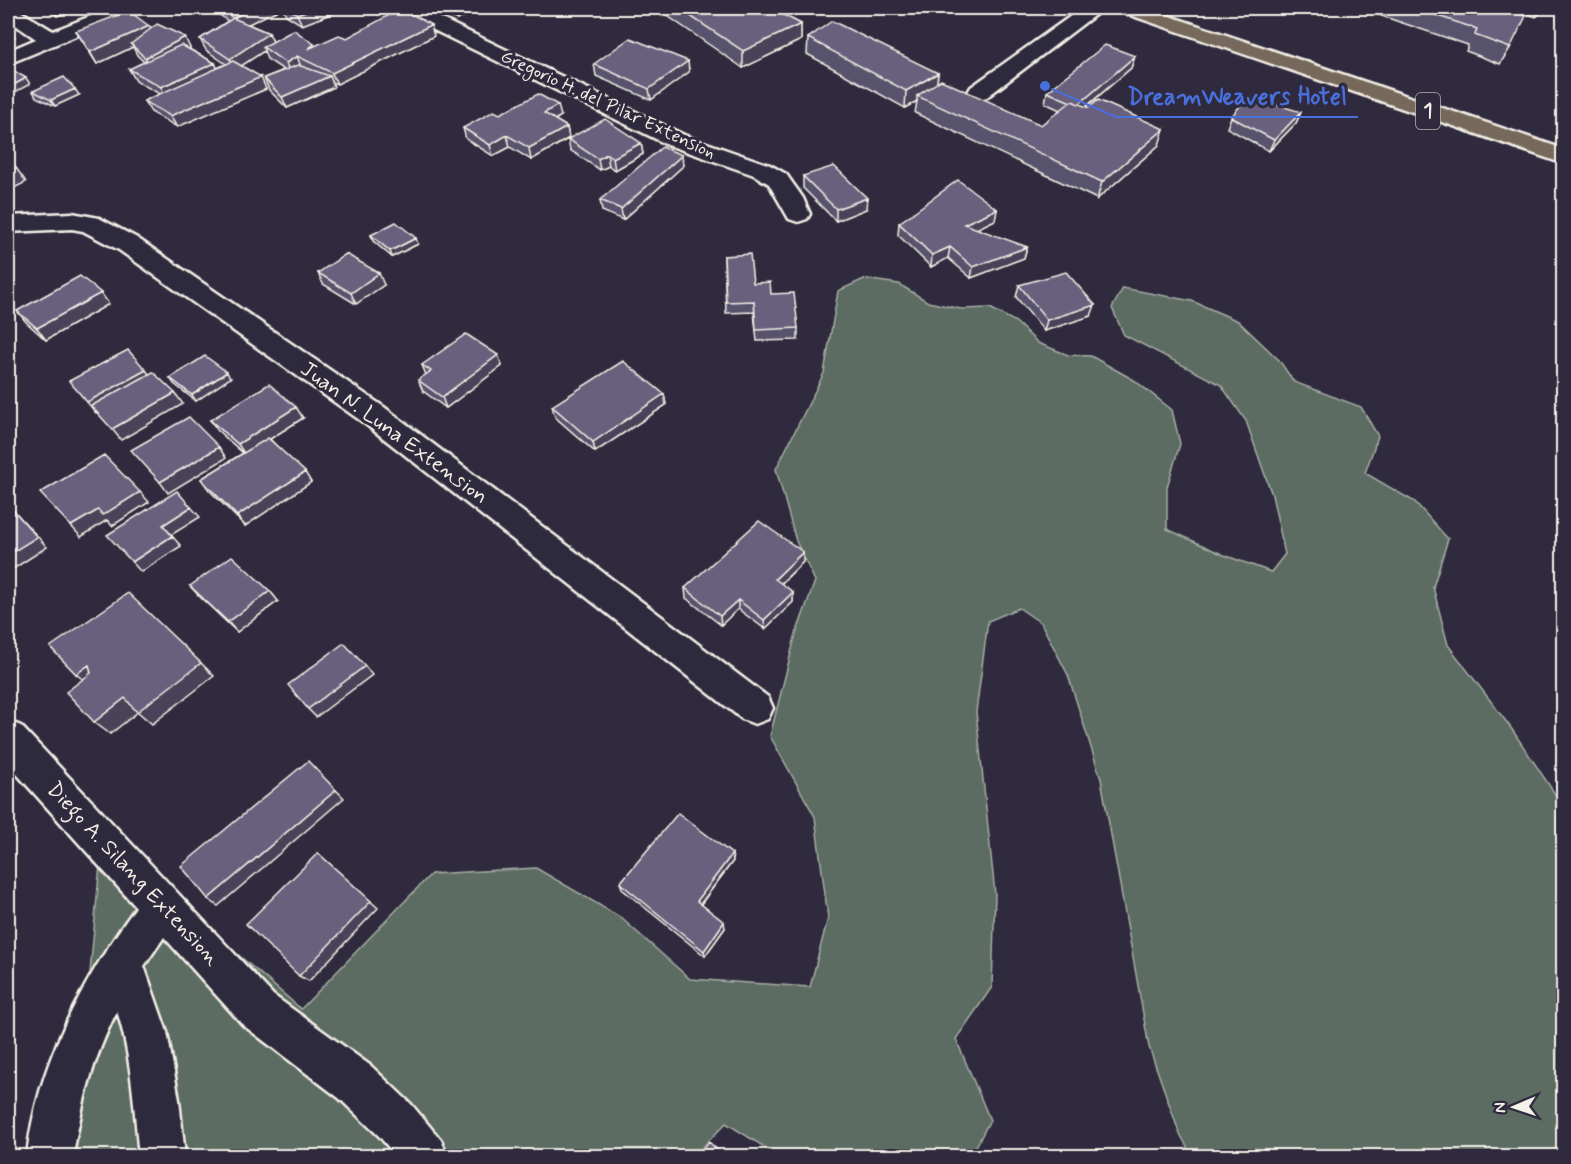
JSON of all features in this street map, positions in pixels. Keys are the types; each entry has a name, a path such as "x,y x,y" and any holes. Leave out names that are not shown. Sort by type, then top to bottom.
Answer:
{"highway":[{"name":"1","path":"1128,8 1563,157"}],"street":[{"path":"8,58 127,8"},
{"name":"Gregorio H. del Pilar Extension","path":"404,8 676,140 762,170 777,179 791,198 798,214"},
{"path":"979,92 1094,8"},
{"path":"8,12 51,39"},
{"name":"Juan N. Luna Extension","path":"8,224 72,221 90,224 128,244 374,415 755,708"},
{"name":"Diego A. Silang Extension","path":"8,738 258,1010 355,1082 395,1120 425,1156"},
{"path":"50,1156 63,1087 76,1046 94,1008 122,961 162,905"},
{"path":"122,961 145,1032 157,1100 162,1156"}],"green space":[{"path":"864,279 899,284 928,302 961,309 990,308 1016,322 1038,343 1068,355 1091,356 1134,380 1172,410 1180,444 1167,487 1167,529 1224,555 1271,572 1285,554 1272,495 1246,421 1221,385 1124,335 1112,308 1123,288 1192,301 1238,321 1279,360 1294,382 1361,407 1378,436 1365,473 1415,502 1448,539 1433,587 1448,645 1511,728 1563,806 1563,1156 1192,1156 1179,1132 1149,1047 1101,779 1068,675 1041,623 1019,608 988,621 976,712 995,894 992,987 956,1039 990,1120 971,1156 779,1156 726,1123 694,1156 38,1156 78,1102 104,821 213,933 301,1009 431,874 536,868 620,917 690,979 810,987 828,918 815,817 770,736 795,637 815,581 796,541 776,469 824,373 838,291"}],"building":[{"path":"219,8 254,8 233,18"},
{"path":"287,8 314,8 297,14"},
{"path":"402,8 431,25 332,73 297,56 286,63 263,47 294,30 314,44 308,49 339,35 347,38"},
{"path":"678,8 770,8 801,24 743,51"},
{"path":"1414,8 1501,8 1526,16 1510,48 1475,35 1477,29"},
{"path":"129,11 149,26 90,52 76,31"},
{"path":"233,18 269,33 230,59 200,39"},
{"path":"832,21 938,73 906,91 808,38"},
{"path":"157,24 185,37 145,58 131,44"},
{"path":"630,38 688,61 649,89 594,64"},
{"path":"181,45 215,63 161,87 129,69"},
{"path":"1105,45 1135,56 1079,104 1047,92"},
{"path":"233,61 261,77 170,116 144,101"},
{"path":"298,65 330,76 282,97 264,78"},
{"path":"8,69 26,78 8,88"},
{"path":"64,77 75,89 51,100 33,91"},
{"path":"941,80 1041,125 1072,101 1089,108 1098,100 1164,129 1102,182 917,96"},
{"path":"538,94 558,105 544,113 567,127 529,148 507,135 490,145 463,128 494,111 500,114"},
{"path":"1248,96 1301,112 1274,140 1231,117"},
{"path":"605,119 641,143 613,158 607,154 598,159 568,139"},
{"path":"662,147 682,155 621,209 600,200"},
{"path":"8,160 14,165 8,168"},
{"path":"834,166 867,198 836,209 803,176"},
{"path":"958,180 997,209 964,224 1027,247 973,267 950,247 932,255 899,223"},
{"path":"396,222 416,238 390,251 371,235"},
{"path":"346,254 379,273 351,293 318,273"},
{"path":"750,254 753,283 770,282 771,294 794,293 798,328 756,330 754,301 726,302 724,256"},
{"path":"1066,272 1095,305 1047,320 1019,285"},
{"path":"80,276 101,293 37,328 17,311"},
{"path":"466,334 498,355 442,397 418,380 431,371 422,365"},
{"path":"128,350 146,370 87,402 69,381"},
{"path":"205,356 227,372 192,395 170,378"},
{"path":"623,361 664,394 593,442 552,406"},
{"path":"153,372 175,393 112,429 91,406"},
{"path":"269,384 296,407 238,444 210,420"},
{"path":"189,417 219,447 160,482 131,450"},
{"path":"268,438 305,472 237,516 201,479"},
{"path":"104,455 140,492 103,515 98,510 71,526 40,493"},
{"path":"177,491 191,507 163,525 172,536 132,562 107,535"},
{"path":"8,504 37,537 8,555"},
{"path":"759,521 803,552 775,579 793,592 764,620 738,600 720,616 685,588"},
{"path":"232,556 270,591 228,622 190,586"},
{"path":"128,593 201,663 137,712 125,698 94,722 66,692 91,673 89,665 76,674 50,647"},
{"path":"344,643 365,666 308,709 288,685"},
{"path":"308,761 336,790 208,899 181,866"},
{"path":"678,813 732,854 697,901 724,922 704,951 620,883"},
{"path":"318,853 371,901 299,976 246,924"},
{"path":"709,1142 724,1156 698,1156"}],"place":[{"name":"DreamWeavers Hotel","path":"1045,86"}]}
